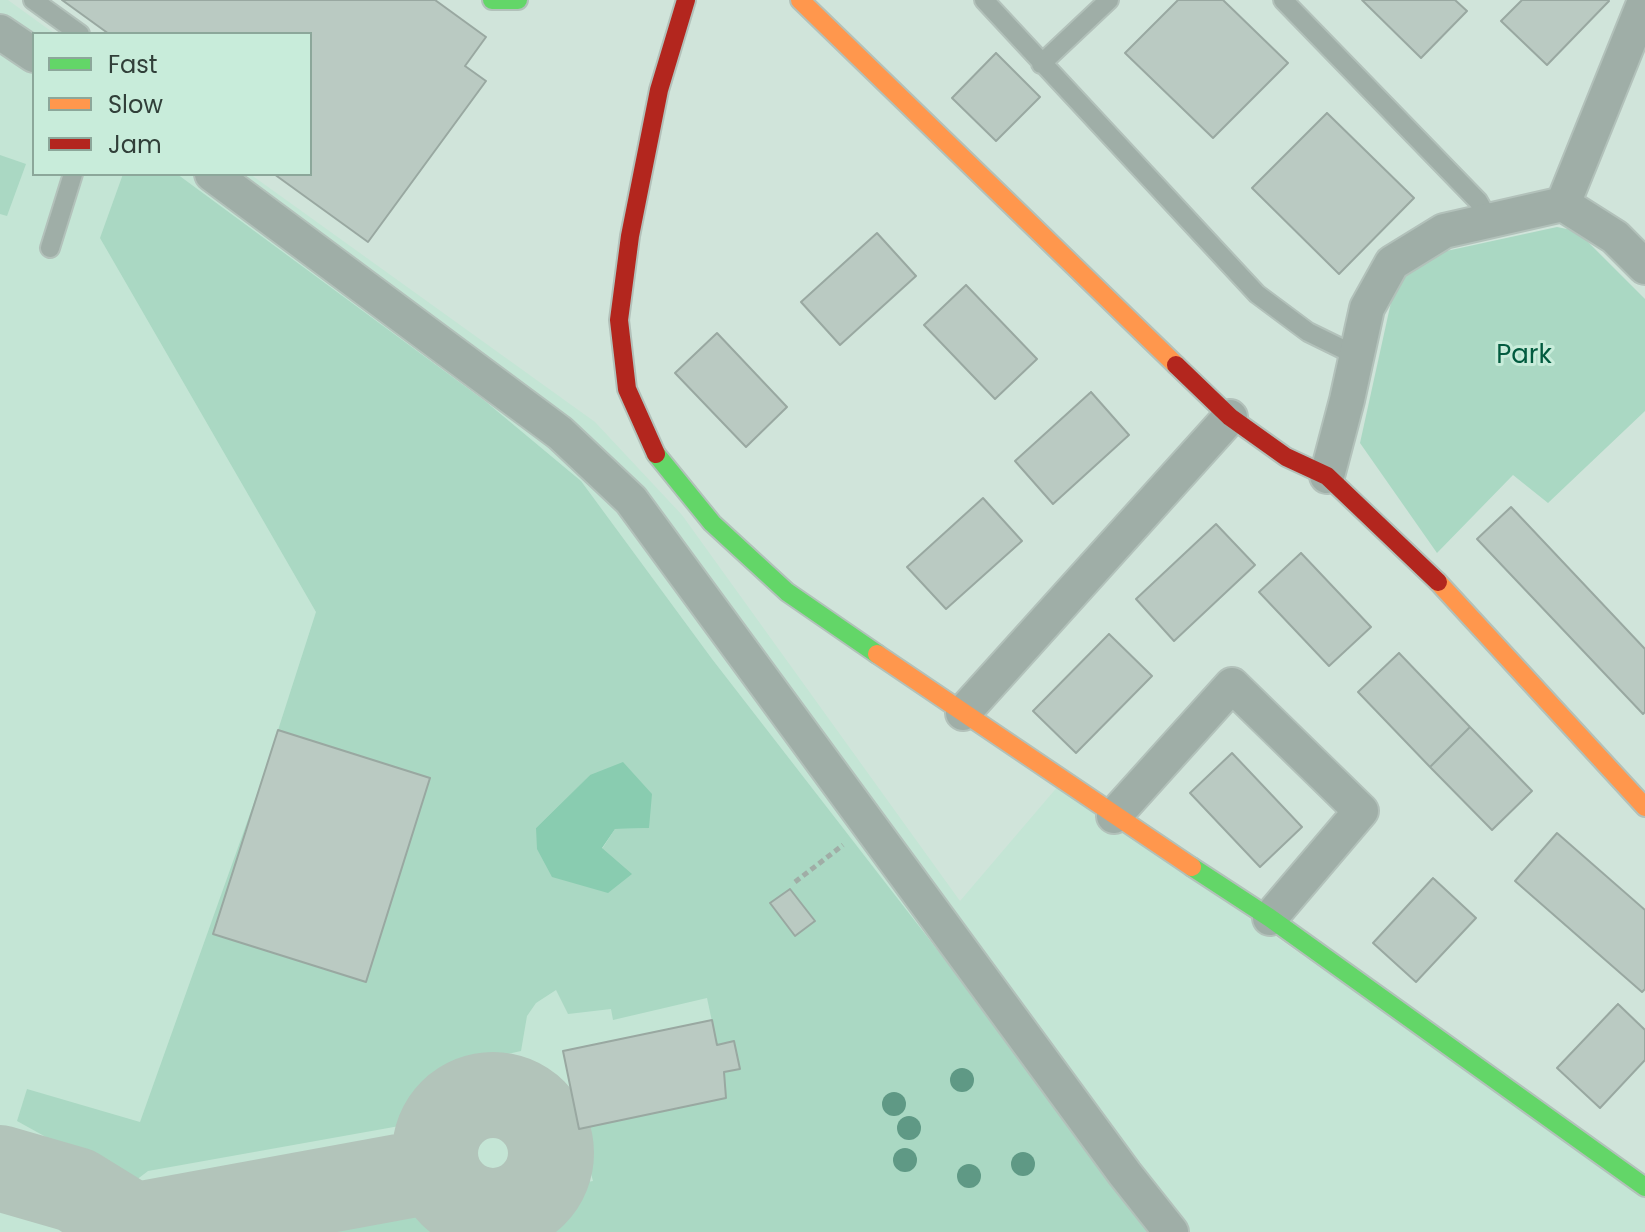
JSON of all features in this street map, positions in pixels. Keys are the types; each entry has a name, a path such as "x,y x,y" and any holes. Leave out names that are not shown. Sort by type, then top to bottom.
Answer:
{"street":[{"path":"492,0 518,0"},
{"path":"686,0 659,90 630,236 619,320 627,389 659,461 712,523 787,592 1114,816 1270,918 1645,1187"},
{"path":"800,0 1230,417 1286,457 1327,476 1420,562 1645,807"},
{"path":"1563,204 1645,1"},
{"path":"0,32 32,54"},
{"path":"215,176 560,433 631,500 1125,1174 1171,1232"},
{"path":"1327,476 1367,308 1392,263 1444,231 1563,204 1615,237 1645,267"},
{"path":"963,713 1230,417"},
{"path":"1114,816 1232,685 1361,811 1270,918"}],"lane":[{"path":"33,0 77,32"},
{"path":"984,0 1257,294 1308,332 1357,356"},
{"path":"1041,64 1109,0"},
{"path":"1283,0 1478,201 1489,220"},
{"path":"50,248 72,176"}],"path":[{"path":"795,882 869,825"}],"shaded area":[{"path":"0,0 8,0 52,32 32,32 32,176 253,176 595,422 682,515 960,901 1059,785 1645,1195 1645,1232 0,1232"}],"green space":[{"path":"0,155 26,164 7,216 0,214"},
{"path":"122,176 180,176 485,401 581,481 712,659 1156,1232 497,1232 530,1220 570,1185 593,1181 579,1129 726,1098 724,1072 734,1042 717,1045 707,998 613,1020 611,1009 568,1014 556,990 536,1003 527,1016 521,1051 472,1062 425,1084 405,1125 148,1171 131,1184 17,1121 27,1089 140,1122 261,783 316,612 100,238","holes":["590,775 649,828 615,829 602,849 536,828"]},
{"name":"Park","path":"1557,227 1577,231 1645,299 1645,411 1548,503 1513,475 1437,553 1360,443 1395,284 1437,253"},
{"path":"623,762 652,794 649,828 615,829 602,848 632,874 608,893 552,877 537,849 536,828 590,775"},
{"path":"421,1208 453,1230 478,1232 315,1232"}],"building":[{"path":"62,0 435,0 486,37 465,66 486,81 368,242 277,176 312,176 312,32 106,32"},
{"path":"1178,0 1223,0 1288,63 1213,138 1125,53"},
{"path":"1362,0 1455,0 1467,11 1421,58"},
{"path":"1522,0 1609,1 1547,65 1501,21"},
{"path":"996,53 1040,97 996,141 952,98"},
{"path":"1327,113 1414,198 1339,274 1252,188"},
{"path":"877,233 916,276 840,345 801,302"},
{"path":"966,285 1037,359 995,399 924,325"},
{"path":"717,333 787,407 746,447 675,373"},
{"path":"1091,392 1129,435 1053,504 1015,461"},
{"path":"983,498 1022,541 946,609 907,567"},
{"path":"1511,507 1645,649 1643,714 1477,539"},
{"path":"1216,524 1255,565 1174,641 1136,599"},
{"path":"1301,553 1371,627 1329,666 1259,592"},
{"path":"1109,634 1152,676 1076,753 1033,711"},
{"path":"1399,653 1470,727 1430,767 1358,692"},
{"path":"1470,727 1532,791 1492,830 1430,767"},
{"path":"278,730 430,778 366,982 213,934"},
{"path":"1232,753 1302,827 1260,867 1190,793"},
{"path":"1557,833 1645,910 1645,989 1642,992 1515,881"},
{"path":"1433,878 1476,918 1416,982 1373,943"},
{"path":"790,889 815,921 795,936 770,903"},
{"path":"1618,1004 1645,1030 1645,1060 1600,1108 1557,1068"},
{"path":"712,1020 717,1045 734,1041 740,1069 724,1072 726,1098 579,1129 563,1051"}],"taxiway":[{"path":"493,1095 515,1100 534,1112 546,1131 551,1153 546,1175 534,1194 515,1206 493,1211 471,1206 452,1194 440,1175 435,1153 440,1131 452,1112 471,1100 493,1095"},
{"path":"0,1168 76,1190 144,1232"},
{"path":"137,1225 437,1170"}],"traffic: fast":[{"path":"492,0 518,0"},
{"path":"656,454 712,523 787,592 877,654"},
{"path":"1192,867 1270,918 1645,1187"}],"traffic: slow":[{"path":"800,0 1176,365"},
{"path":"1438,582 1645,807"},
{"path":"877,654 1192,867"}],"traffic: jam":[{"path":"656,454 627,389 619,320 630,236 659,90 686,0"},
{"path":"1176,365 1230,417 1286,457 1327,476 1438,582"}]}
